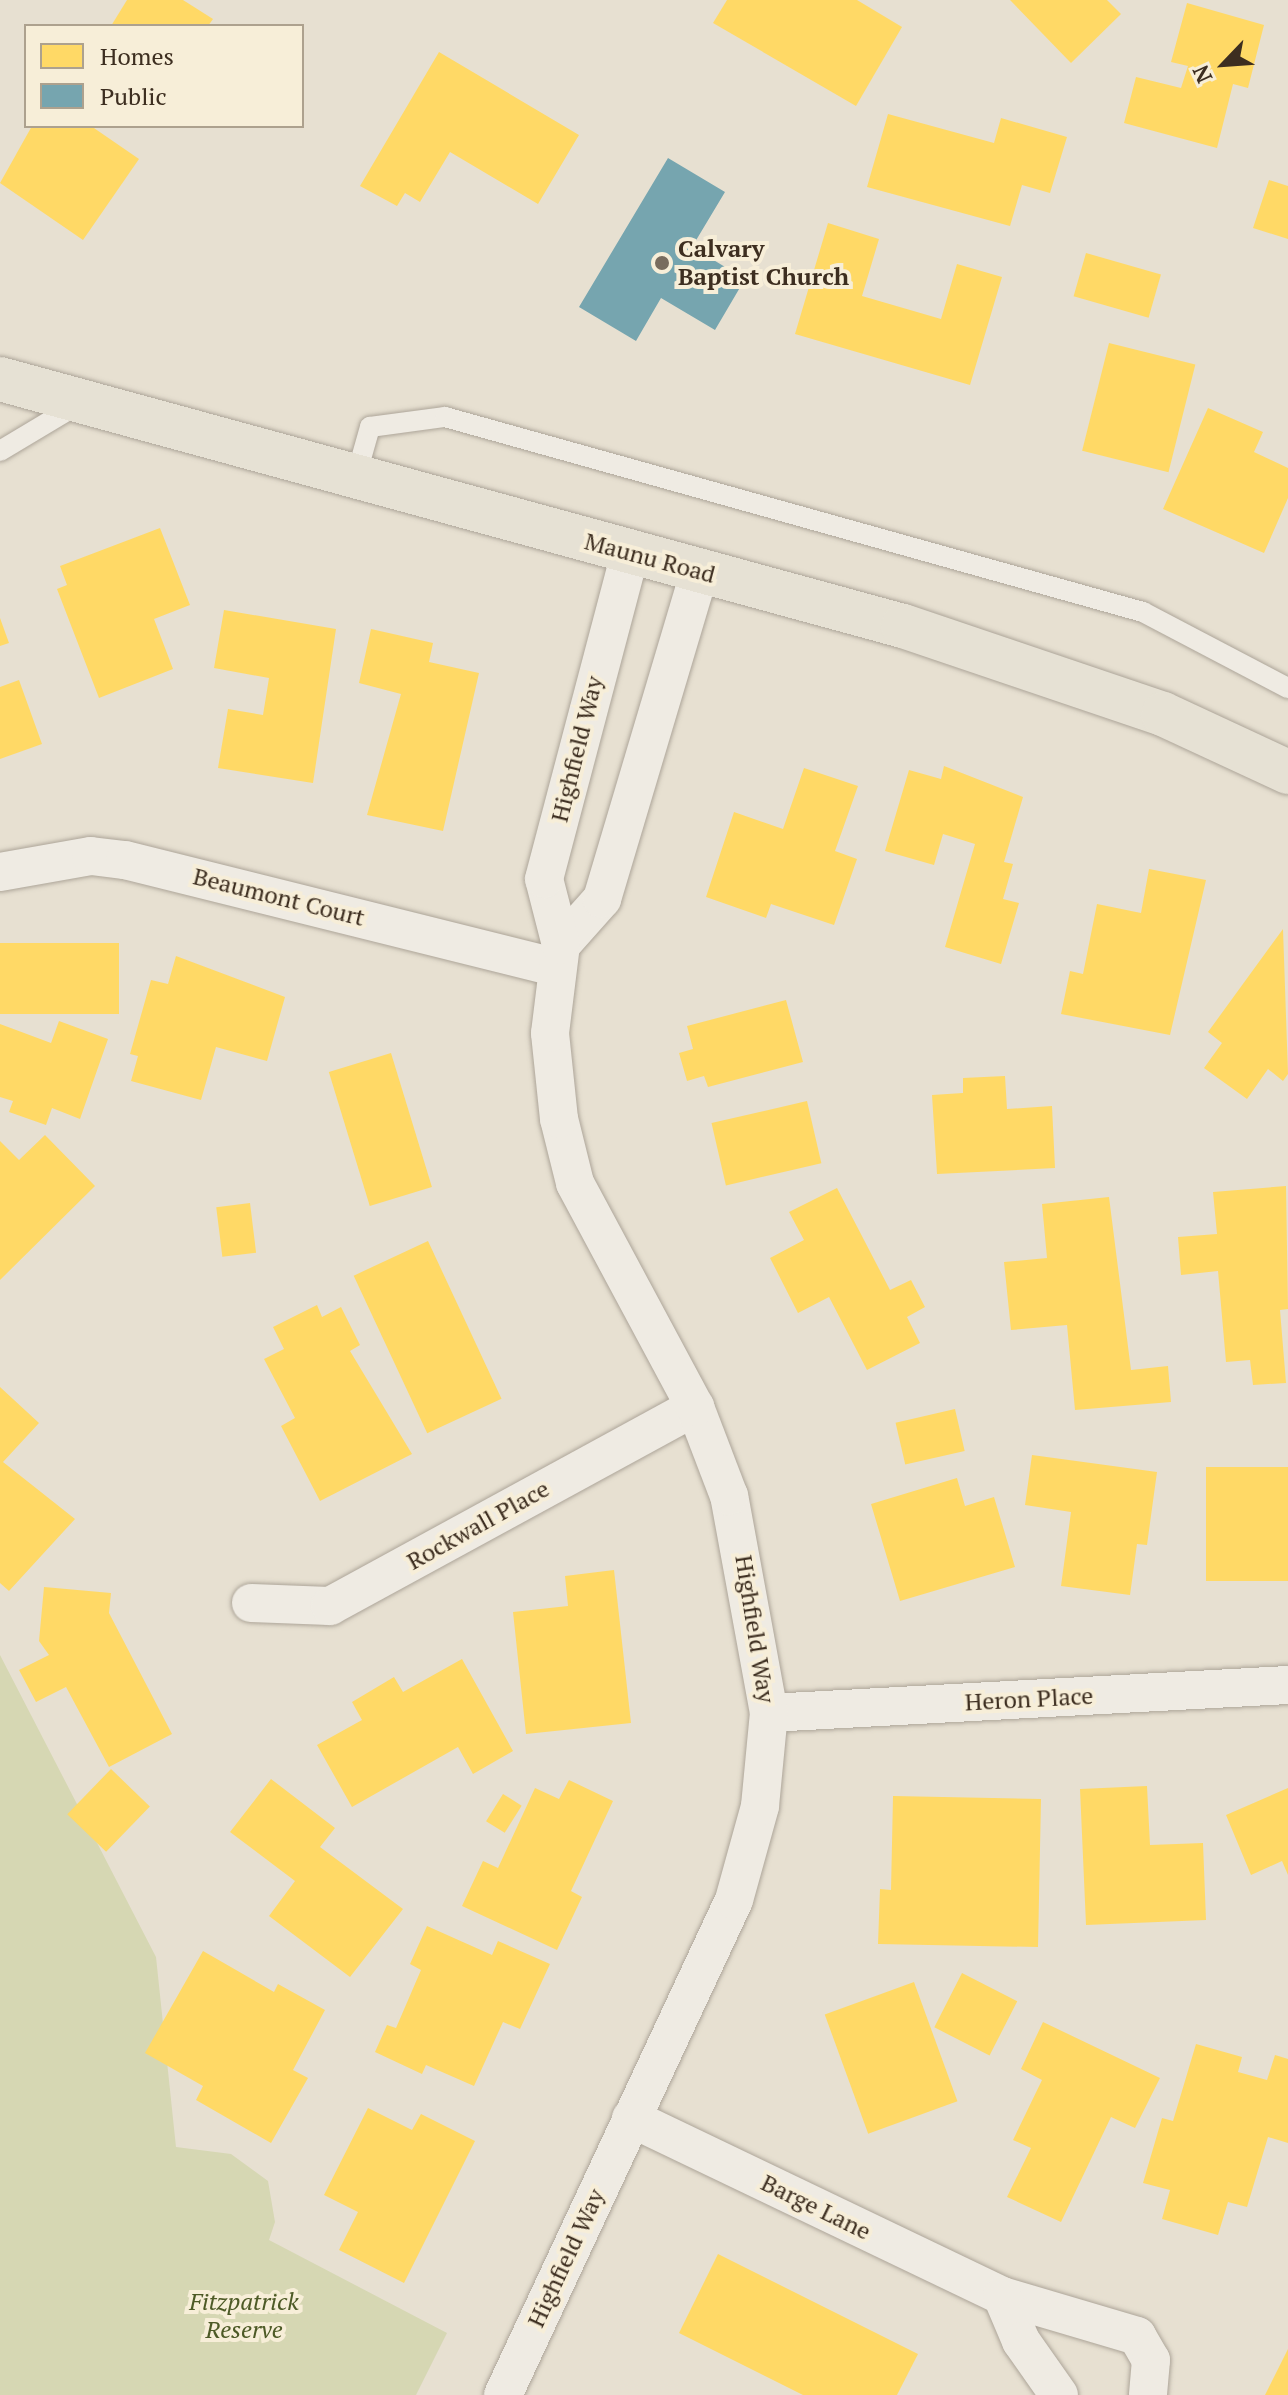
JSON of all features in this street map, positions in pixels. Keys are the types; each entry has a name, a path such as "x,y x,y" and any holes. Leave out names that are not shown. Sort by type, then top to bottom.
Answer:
{"main road":[{"name":"Maunu Road","path":"0,379 80,403 357,473 630,553 903,626 1163,714 1288,772"}],"street":[{"name":"Highfield Way","path":"503,2395 734,1900 760,1806 769,1713 754,1601 729,1496 695,1407 575,1183 559,1119 550,1033 558,956 544,879 630,553"},
{"path":"558,956 602,899 700,571"},
{"name":"Beaumont Court","path":"0,872 91,856 125,860 558,956"},
{"name":"Rockwall Place","path":"251,1603 330,1606 695,1407"},
{"name":"Heron Place","path":"769,1713 1288,1685"},
{"name":"Barge Lane","path":"631,2118 1002,2296 1137,2336 1151,2360 1148,2395"},
{"path":"1002,2296 1021,2341 1059,2395"}],"lane":[{"path":"0,451 80,403"},
{"path":"357,473 370,427 445,417 1143,612 1288,688"}],"green space":[{"name":"Fitzpatrick Reserve","path":"0,1655 156,1957 176,2147 231,2154 268,2181 275,2222 269,2240 447,2333 416,2395 0,2395"}],"building: Homes":[{"path":"127,0 183,0 213,19 209,24 112,24"},
{"path":"727,0 857,0 902,27 856,106 713,23"},
{"path":"1010,0 1107,0 1121,14 1071,63"},
{"path":"1187,3 1264,25 1248,88 1233,84 1217,148 1124,123 1136,77 1181,88 1188,66 1171,62"},
{"path":"439,52 579,135 538,204 450,152 420,202 405,193 397,206 360,186"},
{"path":"888,114 994,143 1001,118 1067,137 1050,193 1022,185 1010,226 867,187"},
{"path":"31,128 94,128 139,159 83,240 0,183"},
{"path":"1269,180 1288,186 1288,239 1253,228"},
{"path":"828,223 879,239 862,296 941,319 957,264 1002,277 970,385 795,334"},
{"path":"1086,253 1161,274 1149,318 1074,296"},
{"path":"1109,343 1195,365 1169,472 1082,451"},
{"path":"1208,408 1263,432 1254,452 1288,468 1288,498 1264,553 1163,509"},
{"path":"160,528 190,605 154,619 173,669 99,698 57,589 67,585 60,566"},
{"path":"224,610 336,629 313,783 218,768 228,709 263,715 269,678 214,668"},
{"path":"0,618 9,643 0,646"},
{"path":"371,629 433,643 429,662 479,673 443,831 367,815 401,694 359,683"},
{"path":"19,680 42,744 0,759 0,687"},
{"path":"944,766 1023,797 1004,862 1013,864 1003,899 1019,903 1001,964 945,947 975,844 943,834 934,865 885,851 909,770 941,779"},
{"path":"804,768 858,786 835,851 857,859 834,925 771,904 766,918 706,897 734,812 783,829"},
{"path":"1149,869 1206,880 1170,1035 1061,1014 1070,971 1083,974 1097,904 1141,913"},
{"path":"1283,929 1288,1074 1283,1081 1268,1069 1247,1099 1204,1068 1222,1043 1208,1032"},
{"path":"0,943 119,943 119,1014 0,1014"},
{"path":"176,956 285,997 267,1061 216,1047 201,1100 131,1081 138,1056 130,1054 151,980 168,984"},
{"path":"786,1000 803,1062 708,1087 704,1076 687,1081 679,1053 693,1049 687,1026"},
{"path":"59,1021 108,1039 80,1119 52,1108 46,1125 9,1112 13,1101 0,1097 0,1024 51,1043"},
{"path":"391,1053 432,1187 370,1206 329,1072"},
{"path":"1005,1076 1007,1109 1052,1106 1055,1168 937,1174 932,1095 963,1093 963,1078"},
{"path":"807,1101 821,1163 726,1185 712,1123"},
{"path":"45,1135 95,1186 0,1280 0,1141 19,1160"},
{"path":"1286,1186 1288,1309 1280,1310 1286,1383 1253,1385 1250,1360 1226,1362 1218,1271 1181,1275 1178,1237 1217,1234 1213,1192"},
{"path":"837,1188 890,1290 911,1280 925,1307 907,1317 920,1343 867,1370 829,1297 798,1313 770,1258 804,1240 789,1212"},
{"path":"1109,1197 1131,1370 1168,1366 1171,1402 1075,1410 1067,1325 1011,1330 1004,1262 1047,1258 1042,1204"},
{"path":"250,1203 256,1253 222,1257 216,1207"},
{"path":"428,1241 502,1399 427,1433 354,1276"},
{"path":"317,1305 322,1317 341,1307 360,1345 350,1351 412,1454 320,1501 281,1426 295,1418 264,1359 284,1349 273,1327"},
{"path":"0,1387 39,1423 3,1462 75,1519 9,1591 0,1583"},
{"path":"955,1409 965,1451 905,1465 896,1423"},
{"path":"1032,1455 1157,1472 1147,1545 1137,1544 1130,1595 1061,1586 1071,1512 1025,1505"},
{"path":"1206,1467 1288,1467 1288,1581 1206,1581"},
{"path":"957,1478 965,1506 994,1497 1015,1567 900,1601 871,1504"},
{"path":"614,1570 631,1723 526,1734 513,1612 568,1606 565,1576"},
{"path":"44,1587 111,1593 109,1613 172,1734 109,1767 66,1687 36,1702 19,1670 49,1655 39,1641"},
{"path":"462,1659 513,1751 473,1774 458,1747 352,1807 317,1745 362,1720 352,1702 394,1677 403,1692"},
{"path":"111,1769 150,1807 106,1852 67,1814"},
{"path":"271,1779 335,1828 320,1847 403,1909 350,1977 269,1916 295,1881 230,1832"},
{"path":"569,1780 613,1801 571,1891 582,1897 557,1950 462,1906 483,1861 498,1868 535,1788 559,1799"},
{"path":"1147,1786 1150,1845 1203,1843 1206,1920 1086,1925 1080,1789"},
{"path":"1288,1788 1288,1875 1282,1861 1251,1875 1226,1815"},
{"path":"503,1794 522,1806 505,1833 486,1821"},
{"path":"893,1796 1041,1799 1038,1947 878,1944 880,1889 891,1890"},
{"path":"427,1926 492,1955 498,1941 550,1964 520,2029 503,2022 474,2086 426,2065 422,2074 375,2052 387,2025 396,2028 421,1970 410,1964"},
{"path":"203,1951 274,1992 278,1984 325,2010 293,2070 308,2078 271,2143 196,2100 203,2086 145,2053"},
{"path":"962,1973 1017,2001 990,2055 934,2027"},
{"path":"914,1982 957,2101 868,2134 825,2014"},
{"path":"1043,2022 1160,2078 1135,2128 1111,2117 1061,2222 1007,2197 1031,2148 1013,2140 1042,2080 1021,2069"},
{"path":"1196,2044 1242,2057 1238,2072 1267,2080 1275,2055 1288,2059 1288,2143 1268,2137 1247,2207 1228,2202 1218,2235 1162,2219 1170,2190 1143,2183 1162,2118 1173,2121"},
{"path":"368,2108 412,2130 421,2114 475,2141 404,2283 339,2250 358,2212 324,2195"},
{"path":"718,2254 918,2354 897,2395 803,2395 679,2333"},
{"path":"1288,2349 1288,2395 1265,2395"}],"building: Public":[{"name":"Calvary Baptist Church","path":"668,158 725,192 692,247 745,279 715,330 661,298 636,341 579,307"}],"place":[{"name":"Calvary Baptist Church","path":"662,263"}]}
